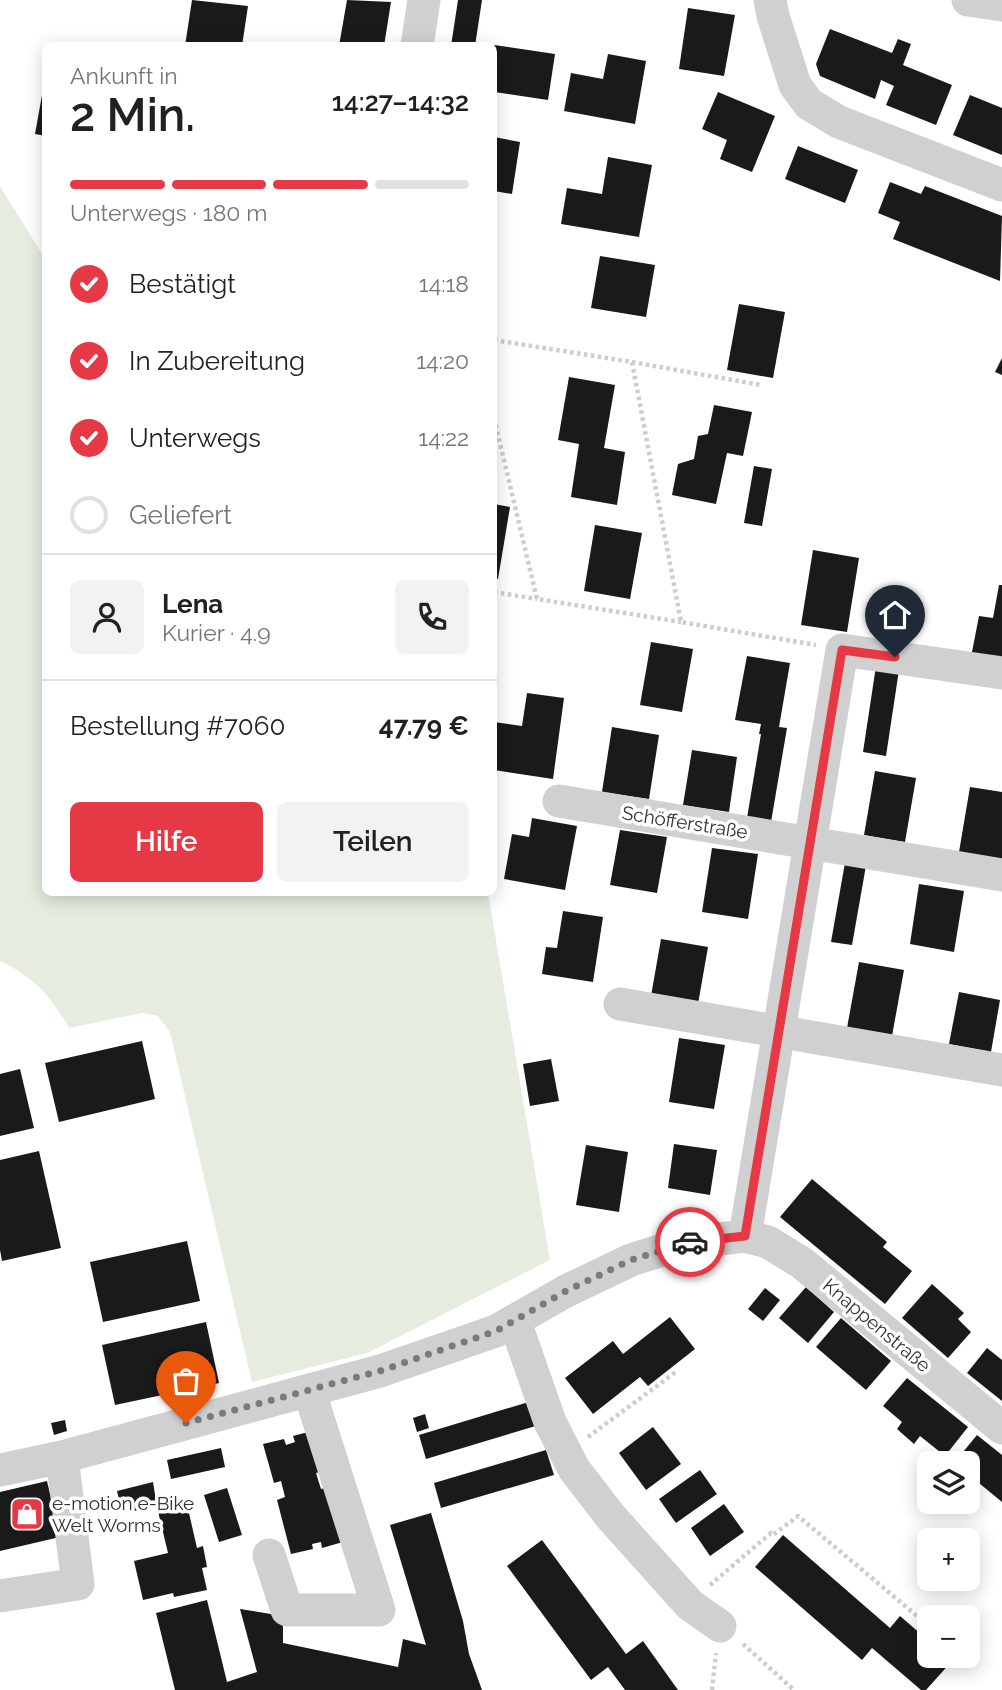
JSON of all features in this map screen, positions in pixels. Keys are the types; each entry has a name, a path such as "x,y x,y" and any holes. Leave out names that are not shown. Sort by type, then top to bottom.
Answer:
{"street":[{"path":"417,42 424,0"},
{"path":"770,0 772,16 795,85 809,104 839,122 1002,185"},
{"path":"968,0 1002,5"},
{"path":"0,1470 62,1457 380,1371 496,1331 566,1291 631,1260 685,1243 745,1236 842,650 1002,673"},
{"name":"Schöfferstraße","path":"559,801 1002,875"},
{"path":"620,1004 1002,1070"},
{"name":"Knappenstraße","path":"745,1236 768,1242 802,1263 1002,1428"},
{"path":"515,1322 550,1422 574,1469 611,1517 690,1605 720,1626"},
{"path":"269,1555 287,1610 379,1610 309,1390"},
{"path":"0,1596 78,1584 62,1457"}],"path":[{"path":"497,340 761,385"},
{"path":"632,362 681,622"},
{"path":"497,431 537,599"},
{"path":"497,592 842,650"},
{"path":"565,1454 677,1371"},
{"path":"718,1576 771,1533 773,1535 798,1516 917,1616"},
{"path":"760,1658 794,1690"},
{"path":"712,1690 713,1678"}],"shaded area":[{"path":"0,186 42,254 42,896 489,896 550,1260 367,1353 252,1382 170,1032 158,1016 142,1013 69,1028 41,988 0,961"}],"building":[{"path":"192,0 248,6 243,42 186,42"},
{"path":"347,0 391,2 385,42 340,42"},
{"path":"458,0 482,0 476,42 452,42"},
{"path":"688,8 735,15 724,76 679,69"},
{"path":"830,29 892,53 898,39 911,44 903,65 952,85 936,125 886,105 894,86 881,80 875,99 820,76 816,64"},
{"path":"497,45 555,54 548,100 497,92"},
{"path":"608,54 646,61 635,124 564,111 571,73 603,79"},
{"path":"718,92 775,116 752,172 720,159 727,140 702,129"},
{"path":"42,95 42,135 35,134"},
{"path":"970,95 1002,108 1002,155 953,135"},
{"path":"497,138 520,142 512,194 497,192"},
{"path":"798,146 858,170 845,203 785,179"},
{"path":"608,157 652,165 639,237 561,224 567,188 602,194"},
{"path":"890,182 921,194 925,186 1002,216 1000,281 893,239 900,222 878,213"},
{"path":"600,256 655,265 646,317 591,308"},
{"path":"739,304 785,312 773,378 727,370"},
{"path":"1002,358 1002,375 995,372"},
{"path":"569,377 615,385 604,448 625,452 617,505 571,497 579,444 558,440"},
{"path":"714,405 752,412 743,456 727,453 716,504 672,495 678,464 694,459 698,436 708,434"},
{"path":"754,466 772,469 762,526 744,523"},
{"path":"497,505 510,507 497,579"},
{"path":"595,525 642,533 630,599 584,591"},
{"path":"813,550 859,558 847,632 801,625"},
{"path":"999,585 1002,585 1002,662 971,657 979,616 993,618"},
{"path":"651,642 693,649 682,712 640,705"},
{"path":"747,656 790,663 779,727 787,728 771,822 747,818 761,724 735,720"},
{"path":"876,666 899,670 886,756 863,752"},
{"path":"527,693 564,698 553,779 497,770 497,722 522,726"},
{"path":"612,727 659,735 649,799 602,792"},
{"path":"692,750 737,757 729,812 683,805"},
{"path":"875,771 916,778 905,842 864,835"},
{"path":"970,787 1002,792 1002,859 959,852"},
{"path":"532,818 577,826 565,890 504,879 512,834 529,837"},
{"path":"620,830 667,837 657,893 610,885"},
{"path":"712,848 758,854 748,919 702,912"},
{"path":"846,857 867,860 852,945 831,942"},
{"path":"919,884 964,891 954,952 910,944"},
{"path":"563,911 603,917 593,982 542,974 546,947 557,948"},
{"path":"661,939 708,947 698,1004 651,996"},
{"path":"859,962 904,970 892,1036 847,1028"},
{"path":"959,992 1000,1000 991,1052 949,1044"},
{"path":"679,1038 725,1045 714,1109 669,1102"},
{"path":"142,1041 155,1099 59,1122 45,1063"},
{"path":"551,1059 559,1101 530,1106 523,1064"},
{"path":"20,1069 34,1128 0,1136 0,1074"},
{"path":"674,1144 717,1150 710,1195 668,1188"},
{"path":"586,1145 628,1152 619,1212 576,1205"},
{"path":"39,1151 61,1248 2,1261 0,1160"},
{"path":"812,1179 887,1242 883,1247 912,1271 885,1304 780,1217"},
{"path":"187,1241 200,1301 103,1322 90,1262"},
{"path":"932,1284 964,1313 958,1319 971,1332 948,1358 902,1318"},
{"path":"806,1287 834,1312 808,1343 779,1318"},
{"path":"765,1288 780,1300 763,1321 748,1309"},
{"path":"670,1317 695,1349 648,1386 640,1377 593,1414 565,1378 613,1341 623,1354"},
{"path":"841,1318 891,1361 866,1390 816,1347"},
{"path":"206,1322 219,1383 115,1405 102,1345"},
{"path":"987,1348 1002,1360 1002,1401 967,1373"},
{"path":"907,1378 968,1427 949,1451 939,1451 920,1436 914,1444 897,1429 902,1422 883,1406"},
{"path":"532,1401 539,1425 426,1459 419,1435"},
{"path":"425,1414 429,1428 417,1432 413,1418"},
{"path":"65,1420 67,1431 54,1435 51,1423"},
{"path":"653,1427 681,1464 646,1490 619,1453"},
{"path":"312,1431 323,1471 316,1473 321,1489 328,1487 343,1542 322,1548 321,1542 312,1544 313,1549 291,1554 277,1500 285,1497 281,1481 274,1483 263,1444 284,1439 286,1445 295,1442 293,1436"},
{"path":"977,1435 1002,1455 1002,1502 980,1484 980,1451 964,1451"},
{"path":"221,1448 225,1467 171,1479 167,1460"},
{"path":"546,1450 554,1475 441,1508 434,1483"},
{"path":"700,1470 717,1494 676,1523 659,1499"},
{"name":"e-motion e-Bike Welt Worms","path":"47,1481 60,1537 0,1551 0,1492"},
{"path":"153,1482 157,1507 122,1513 117,1491"},
{"path":"227,1488 242,1535 219,1542 204,1495"},
{"path":"186,1500 197,1548 203,1546 207,1567 202,1568 207,1590 174,1597 173,1593 143,1600 134,1561 168,1553 157,1507"},
{"path":"724,1504 744,1532 710,1556 691,1528"},
{"path":"431,1513 463,1621 469,1654 482,1690 175,1690 156,1613 207,1600 227,1682 257,1672 240,1609 283,1616 283,1643 398,1667 403,1639 426,1645 390,1525"},
{"path":"783,1535 890,1628 900,1616 917,1631 917,1668 946,1668 926,1690 921,1690 872,1648 862,1660 755,1567"},
{"path":"542,1540 626,1654 643,1641 678,1690 625,1690 608,1667 591,1680 507,1566"}],"way so far":[{"path":"186,1423 380,1371 496,1331 566,1291 631,1260 690,1242"}],"place":[{"name":"e-motion e-Bike Welt Worms","path":"27,1514"}],"route":[{"path":"690,1242 745,1236 842,650 895,657"}]}
